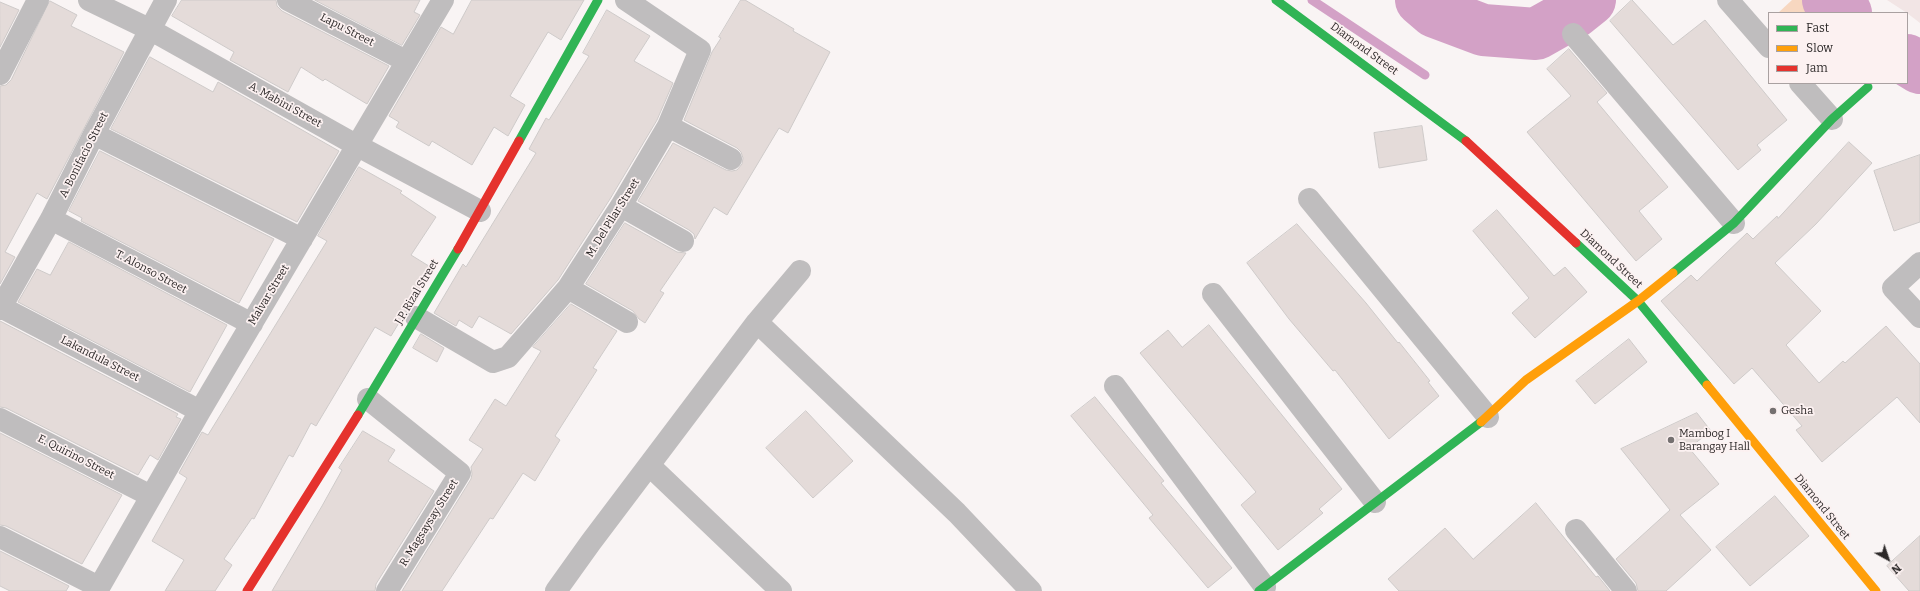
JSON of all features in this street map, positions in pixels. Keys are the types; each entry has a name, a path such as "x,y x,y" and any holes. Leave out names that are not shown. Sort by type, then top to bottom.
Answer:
{"street":[{"path":"0,74 38,0"},
{"name":"A. Mabini Street","path":"89,0 151,30 356,145 480,211"},
{"name":"A. Bonifacio Street","path":"0,308 51,219 94,134 166,0"},
{"name":"Lapu Street","path":"288,0 406,61"},
{"name":"Malvar Street","path":"98,589 200,411 443,0"},
{"name":"J.P. Rizal Street","path":"247,591 368,399 480,211 598,0"},
{"name":"M. Del Pilar Street","path":"416,317 493,362 508,358 568,288 621,206 668,126 700,50 626,0"},
{"name":"Diamond Street","path":"1276,0 1474,147 1638,301 1870,589"},
{"path":"1728,0 1768,46"},
{"path":"1573,34 1734,223"},
{"path":"1801,84 1832,119"},
{"path":"1115,386 1262,589 1488,417 1526,380 1575,347 1638,301 1734,223 1832,119 1868,87"},
{"path":"668,126 731,159"},
{"path":"94,134 302,239"},
{"path":"1309,199 1488,417"},
{"path":"621,206 683,242"},
{"name":"T. Alonso Street","path":"51,219 252,324"},
{"path":"1920,263 1892,288 1920,317"},
{"path":"556,591 591,542 650,466 757,322 800,271"},
{"path":"568,288 627,322"},
{"path":"1213,294 1375,502"},
{"name":"Lakandula Street","path":"0,308 200,411"},
{"path":"757,322 957,514 1031,591"},
{"name":"R. Magsaysay Street","path":"368,399 460,473 387,591"},
{"name":"E. Quirino Street","path":"0,419 151,496"},
{"path":"650,466 781,591"},
{"path":"1576,530 1626,591"},
{"path":"0,537 98,589"}],"shaded area":[{"path":"1792,0 1803,0 1814,12 1779,12"},
{"path":"1887,0 1920,0 1920,23 1908,14 1908,12 1905,12"}],"building":[{"path":"182,0 276,0 277,6 282,11 389,66 367,104 325,79 323,81 301,67 288,92 230,60 234,52 172,16"},
{"path":"315,0 420,0 414,12 420,15 402,45"},
{"path":"472,0 584,0 561,40 548,32 510,96 525,105 508,136 494,127 472,165 432,141 429,146 396,127 399,122 389,116 441,27 453,34"},
{"path":"741,0 745,0 794,29 793,31 830,52 788,133 779,128 727,215 714,207 695,239 694,234 689,230 638,201 673,143 726,170 737,170 742,164 743,158 741,152 737,148 684,120 712,52 721,38 719,37"},
{"path":"1632,0 1673,45 1705,20 1787,120 1757,145 1761,150 1738,170 1610,21"},
{"path":"50,1 77,15 71,26 124,52 47,199 37,193 5,252 15,257 0,284 0,86 6,85 11,80"},
{"path":"0,2 19,10 0,47"},
{"path":"607,10 650,36 634,61 673,83 657,120 610,199 558,280 511,334 479,316 472,328 459,320 456,326 434,313 463,264 466,267 536,153 529,149 546,118 549,120 589,56 583,53"},
{"path":"1569,49 1607,93 1597,102 1668,187 1639,211 1662,239 1636,261 1527,132 1571,96 1547,69"},
{"path":"150,57 213,92 218,82 339,151 297,222 111,129"},
{"path":"1422,126 1427,160 1379,168 1374,133"},
{"path":"1849,142 1872,163 1816,224 1775,263 1821,311 1786,345 1819,383 1843,361 1845,363 1886,326 1920,364 1920,423 1897,397 1822,462 1796,430 1802,426 1752,368 1734,384 1661,301 1691,275 1697,281 1747,233 1753,239 1777,216 1778,218"},
{"path":"100,151 274,239 239,303 81,221 82,218 69,211"},
{"path":"1920,155 1920,222 1894,231 1874,171"},
{"path":"359,167 402,191 400,193 436,217 411,255 432,268 391,336 375,327 316,426 311,423 293,457 289,455 254,519 252,518 224,559 232,565 215,591 165,591 184,560 152,541 187,478 179,473 202,432 208,435 327,241 318,236"},
{"path":"1497,210 1554,276 1565,267 1587,292 1535,338 1512,313 1529,298 1473,231"},
{"path":"625,223 677,252 686,253 660,291 664,293 645,323 639,319 633,311 586,284"},
{"path":"1297,224 1366,303 1398,343 1399,342 1430,381 1428,382 1439,396 1389,439 1335,370 1333,371 1289,319 1247,263"},
{"path":"69,242 227,325 190,392 18,302 37,269 50,275"},
{"path":"571,304 617,331 593,368 597,370 555,436 560,440 535,481 523,473 493,519 490,518 442,591 402,591 471,479 471,467 483,449 469,440 495,399 506,406 541,351 533,347"},
{"path":"0,321 178,414 176,417 181,419 158,460 150,455 138,475 6,408 0,407"},
{"path":"1209,325 1342,489 1319,509 1323,513 1278,550 1241,505 1256,492 1140,353 1168,330 1182,347"},
{"path":"421,334 444,348 437,362 413,348"},
{"path":"1629,339 1647,362 1595,404 1576,381"},
{"path":"1095,397 1164,481 1161,483 1232,568 1208,588 1149,518 1153,515 1071,416"},
{"path":"806,411 853,461 813,498 766,448"},
{"path":"1697,413 1711,431 1689,448 1719,484 1680,515 1711,550 1666,591 1638,591 1636,583 1616,559 1670,510 1621,449"},
{"path":"363,431 395,450 388,461 434,491 376,584 375,591 272,591 342,470 339,468"},
{"path":"0,433 122,495 82,564 6,526 0,525"},
{"path":"1775,496 1809,536 1750,586 1716,547"},
{"path":"1536,503 1596,577 1598,576 1610,591 1399,591 1388,579 1445,528 1473,559"},
{"path":"1920,536 1920,591 1909,591 1887,566"},
{"path":"0,551 69,586 66,591 10,591 0,586"}],"waterway":[{"path":"1312,0 1425,75"},
{"path":"1421,0 1435,12 1483,30 1536,34 1575,12 1590,0"},
{"path":"1828,0 1845,12"},
{"path":"1908,61 1920,68"}],"traffic: fast":[{"path":"519,141 598,0"},
{"path":"1276,0 1466,141"},
{"path":"1673,273 1734,223 1832,119 1868,87"},
{"path":"1576,243 1638,301 1707,385"},
{"path":"358,415 458,249"},
{"path":"1259,591 1481,422"}],"traffic: slow":[{"path":"1481,422 1526,380 1638,301 1673,273"},
{"path":"1707,385 1876,591"}],"traffic: jam":[{"path":"458,249 519,141"},
{"path":"1466,141 1576,243"},
{"path":"247,591 358,415"}],"place":[{"name":"Gesha","path":"1773,411"},
{"name":"Mambog I Barangay Hall","path":"1671,440"}]}
